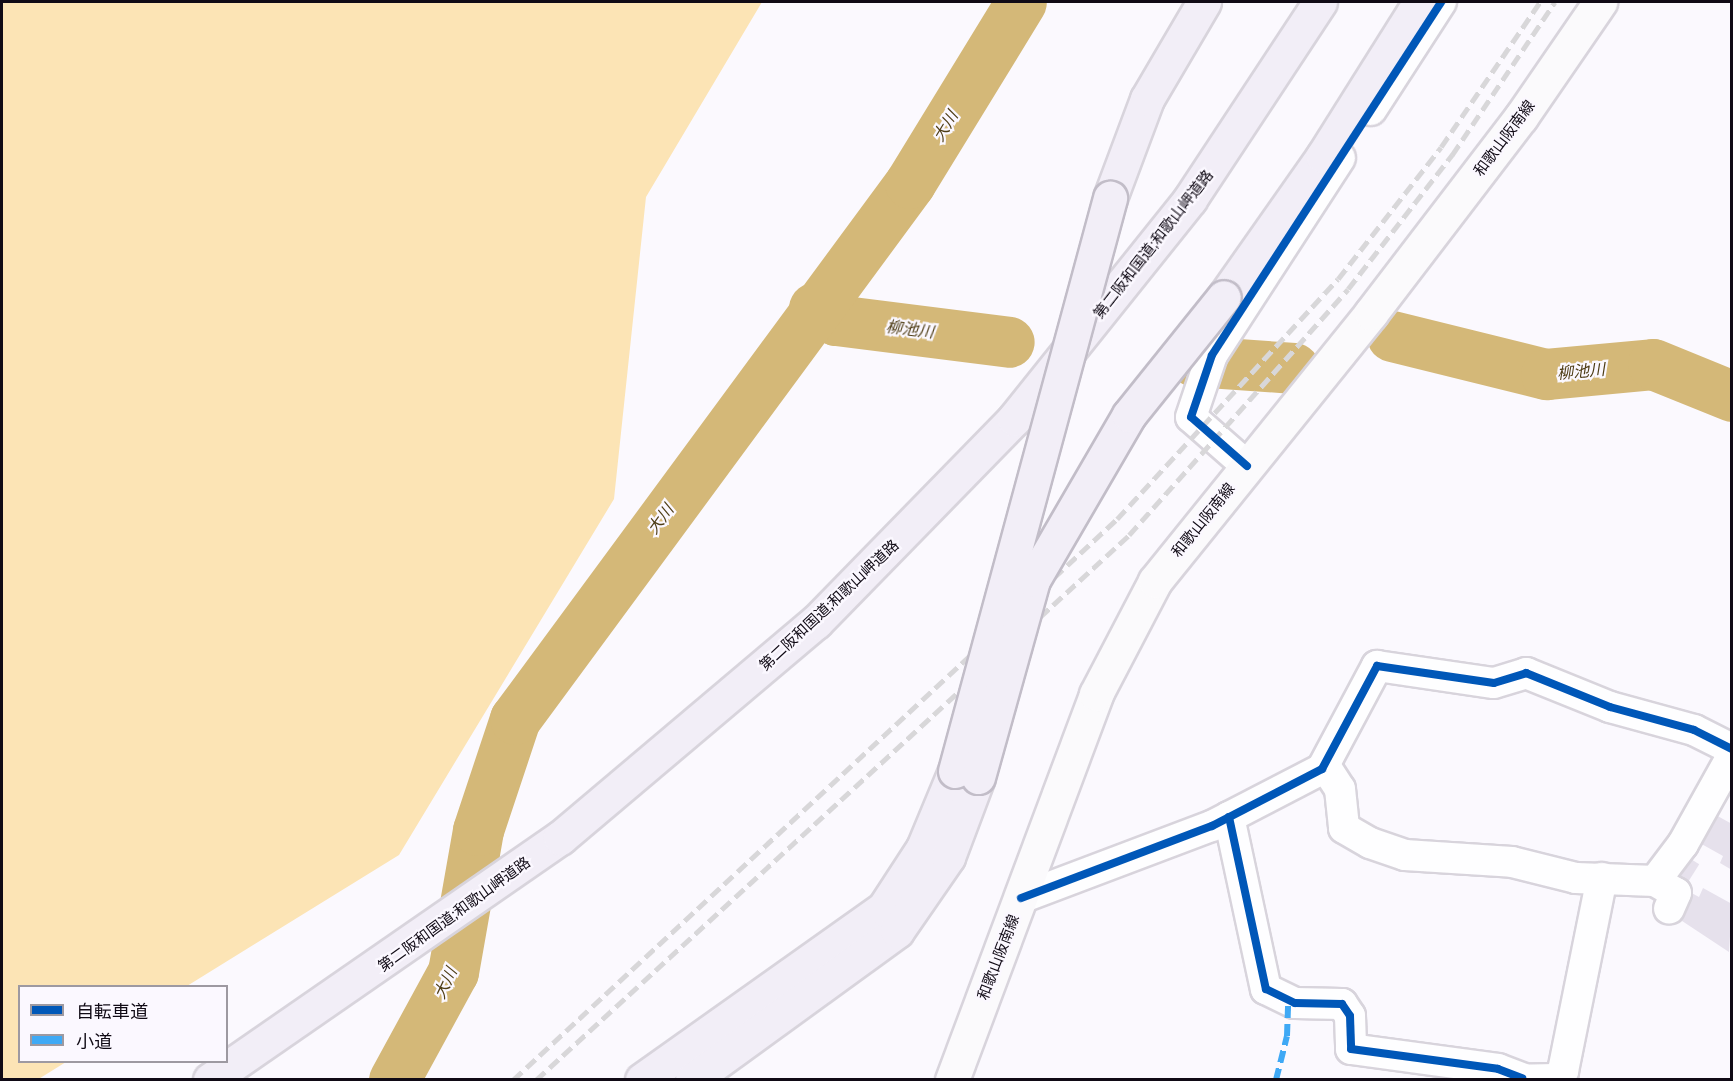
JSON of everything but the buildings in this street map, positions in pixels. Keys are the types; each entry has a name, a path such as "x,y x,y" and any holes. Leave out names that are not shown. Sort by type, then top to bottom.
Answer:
{"highway":[{"path":"692,1080 897,931 948,857 1110,198 1147,99 1204,2"},
{"name":"第二阪和国道;和歌山岬道路","path":"210,1080 367,976 560,838 816,622 1014,419 1190,199 1320,2"},
{"path":"642,1080 884,908 967,774 1033,580 1129,415 1224,297 1323,156 1420,2"}],"main road":[{"name":"和歌山阪南線","path":"952,1080 1096,694 1155,581 1521,117 1600,2"}],"street":[{"path":"1247,466 1191,417 1209,362 1441,2"},
{"path":"1021,898 1229,817 1325,766 1377,666 1494,683 1527,673 1610,707 1694,730 1731,748"},
{"path":"1655,881 1683,844 1731,756"},
{"path":"1325,766 1340,789 1344,828 1370,843 1405,855 1512,862 1576,878 1655,881 1676,893 1669,909"},
{"path":"1229,817 1266,989 1294,1003 1342,1004 1350,1016 1351,1049 1498,1069 1515,1079 1556,1079 1566,1062 1583,953 1602,878"}],"shaded area":[{"path":"2,2 762,2 646,197 614,499 399,855 189,985 18,985 18,1063 64,1063 37,1080 2,1079"}],"waterway":[{"name":"大川","path":"394,1080 453,972 478,830 515,719 910,183 1021,2"},
{"name":"柳池川","path":"814,308 836,320 1009,342"},
{"name":"柳池川","path":"1392,336 1546,374 1653,364 1732,396"},
{"name":"柳池川","path":"1194,361 1294,368"}],"railway":[{"path":"513,1080 1117,519 1338,279 1441,147 1540,2"},
{"path":"536,1080 1129,535 1348,289 1452,155 1555,2"}],"marked path":[{"path":"1276,1080 1287,1036 1288,1001"}],"cycle path":[{"path":"1247,466 1191,417 1212,355 1441,2"},
{"path":"1021,898 1212,826 1322,769 1377,666 1494,683 1526,673 1610,707 1694,730 1732,749"},
{"path":"1229,817 1266,989 1295,1003 1342,1004 1350,1016 1351,1049 1498,1069 1522,1078"}]}
